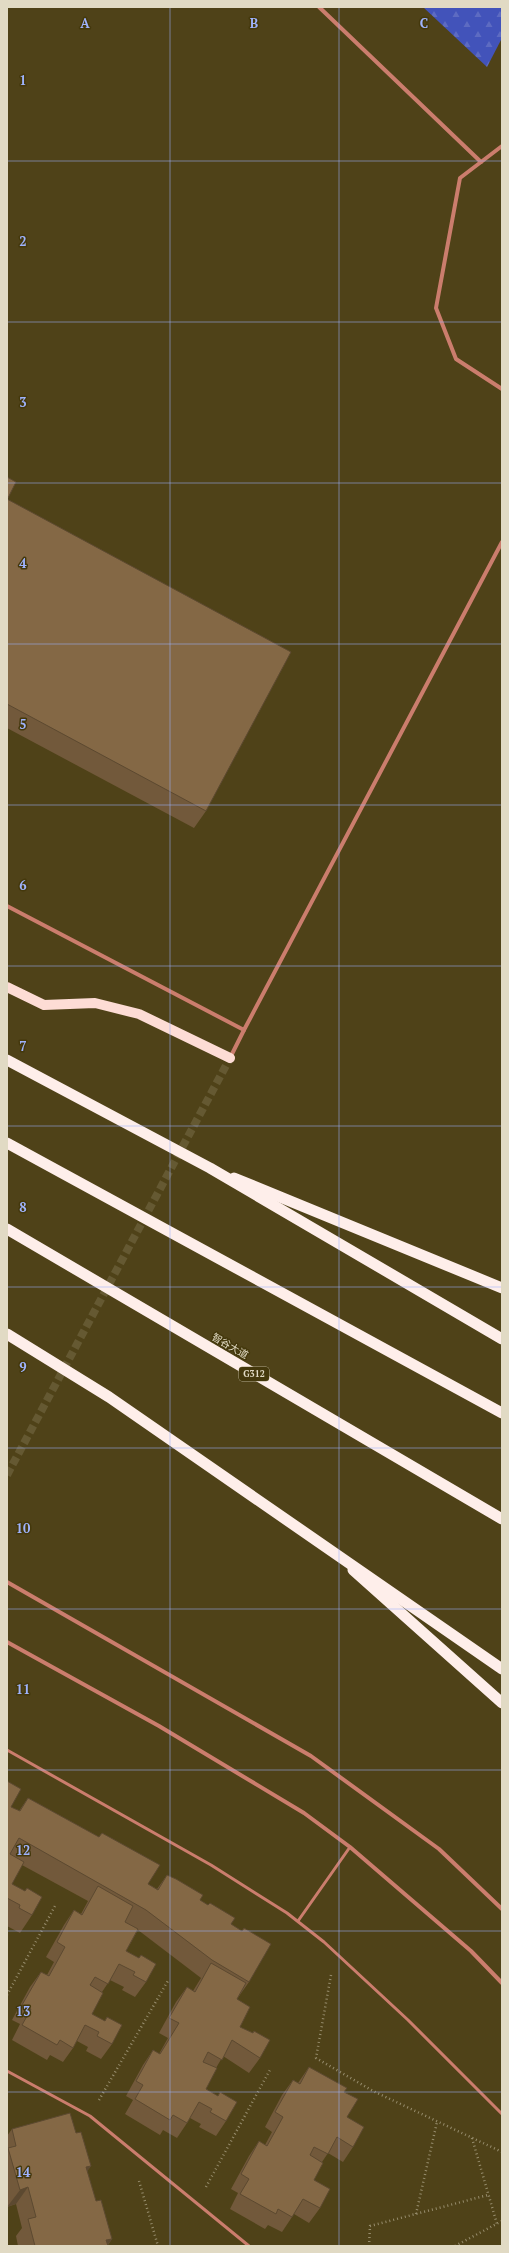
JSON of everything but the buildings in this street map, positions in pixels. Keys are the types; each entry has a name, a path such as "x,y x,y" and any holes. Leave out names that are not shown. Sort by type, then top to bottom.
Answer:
{"highway":[{"path":"7,1060 210,1168 502,1339"},
{"path":"7,1142 502,1413"},
{"path":"210,1168 502,1288"},
{"name":"智谷大道","path":"7,1229 502,1519"},
{"path":"7,1334 109,1397 502,1669"},
{"path":"334,1554 502,1703"}],"main road":[{"path":"7,987 44,1005 95,1003 139,1014 230,1058"}],"street":[{"path":"319,7 481,162"},
{"path":"502,146 460,178 436,308 456,359 502,389"},
{"path":"230,1058 502,542"},
{"path":"7,906 244,1030"},
{"path":"7,1582 311,1756 439,1849 502,1909"},
{"path":"7,1642 159,1726 298,1809 350,1847 471,1951 502,1984"}],"lane":[{"path":"7,1750 211,1865 298,1921 335,1952 408,2020 502,2114"},
{"path":"298,1921 350,1847"},
{"path":"7,2071 90,2116 249,2246"}],"path":[{"path":"7,1995 55,1906"},
{"path":"335,1952 316,2058 373,2090 502,2152"},
{"path":"90,2116 169,1979"},
{"path":"197,2203 271,2068"},
{"path":"416,2214 437,2122"},
{"path":"472,2137 497,2224"},
{"path":"130,2148 158,2246"},
{"path":"369,2246 370,2226 488,2195"},
{"path":"455,2246 502,2221"}],"green space":[{"path":"423,7 502,7 502,38 487,67"}],"tunnel":[{"path":"7,1475 230,1058"}]}
